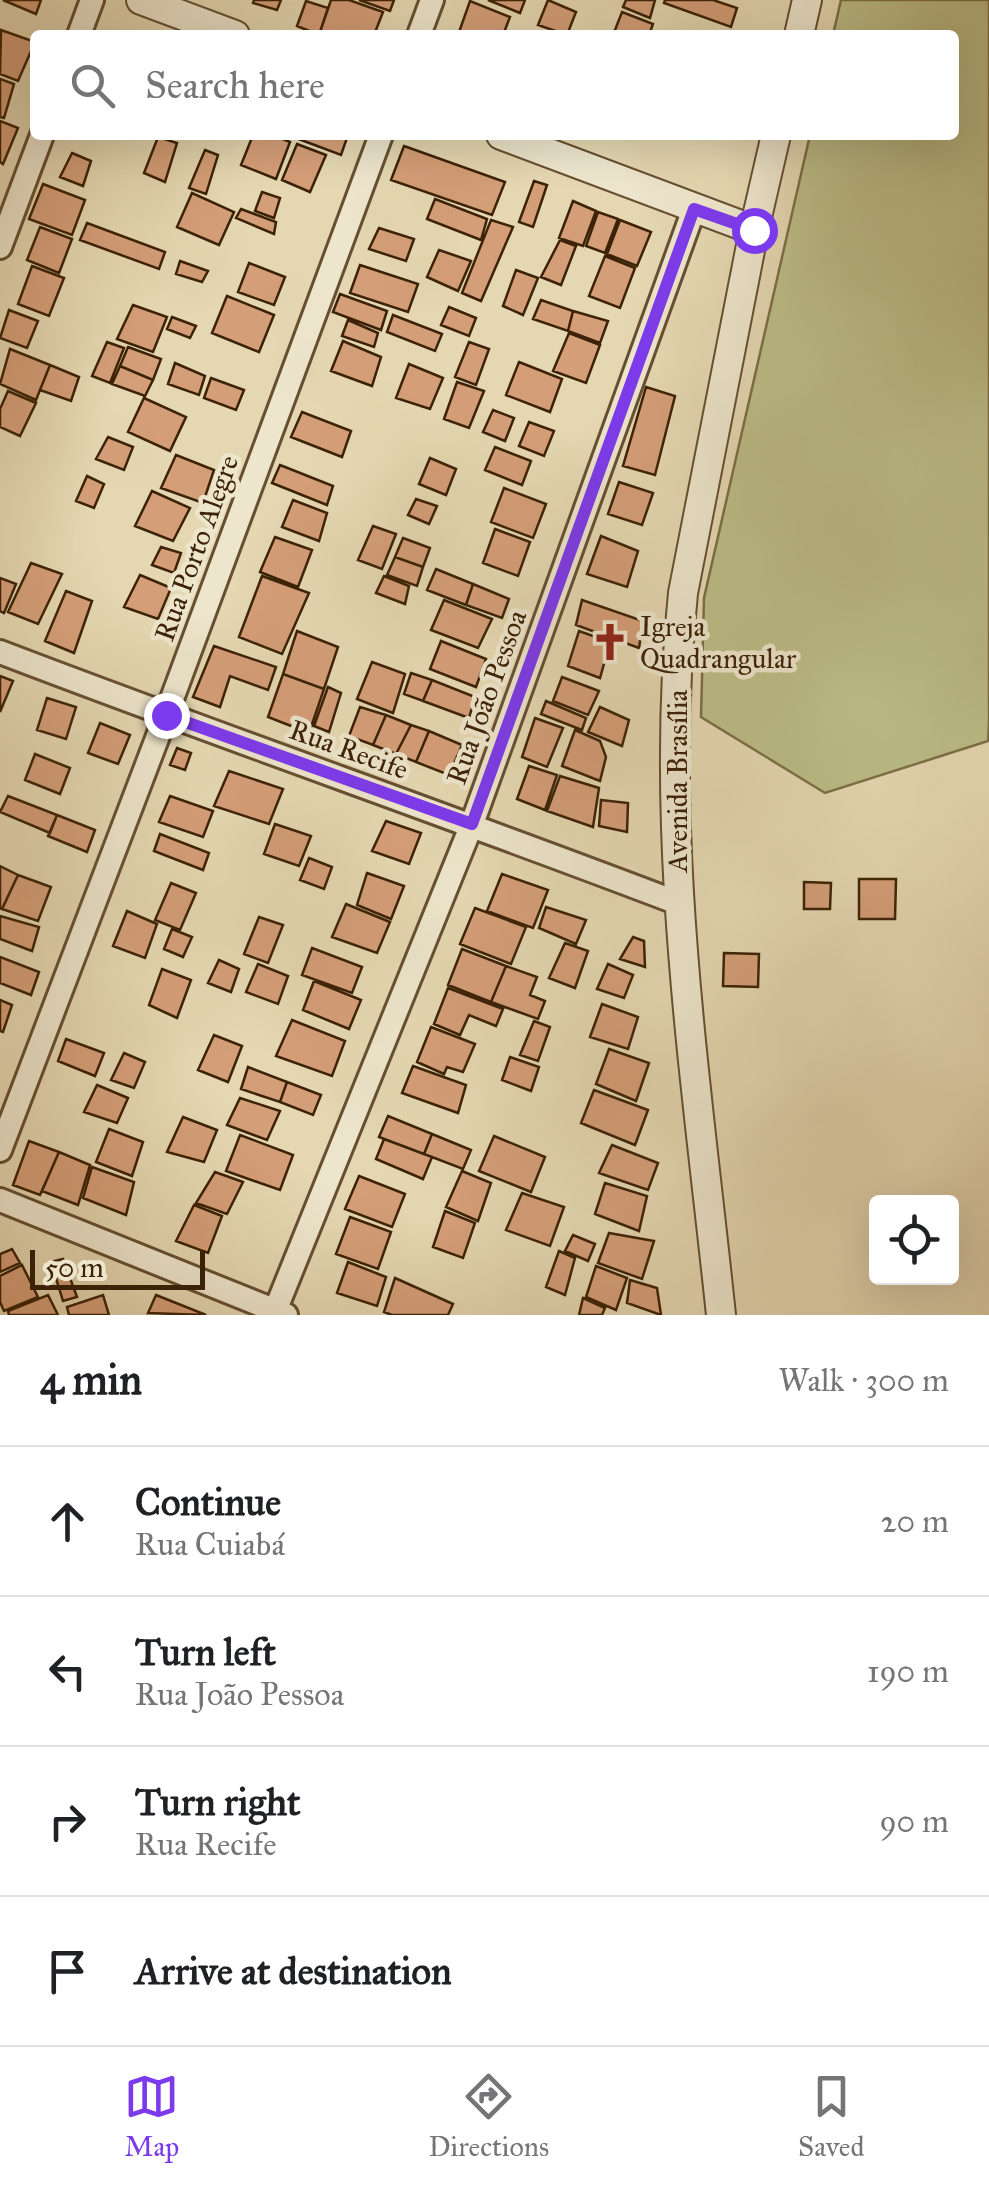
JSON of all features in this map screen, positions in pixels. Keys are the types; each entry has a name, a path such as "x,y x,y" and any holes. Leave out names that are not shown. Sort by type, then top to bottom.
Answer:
{"street":[{"path":"81,30 92,0"},
{"path":"141,0 222,30"},
{"path":"421,30 432,0"},
{"path":"800,30 807,0"},
{"path":"0,246 40,140"},
{"name":"Rua Porto Alegre","path":"0,1150 379,140"},
{"path":"514,140 754,230"},
{"name":"Avenida Brasília","path":"721,1315 678,903 676,700 683,593 775,140"},
{"name":"Rua João Pessoa","path":"280,1313 472,824 694,209"},
{"name":"Rua Recife","path":"0,652 678,903"},
{"path":"0,1200 280,1313"}],"green space":[{"path":"841,0 989,0 989,723 988,741 825,793 701,717 704,598 809,140 959,140 959,30 834,30"}],"building":[{"path":"3,0 41,0 36,14"},
{"path":"281,0 277,10 253,3"},
{"path":"331,0 349,0 383,12 376,30 321,30"},
{"path":"359,0 394,0 390,11"},
{"path":"488,0 525,0 520,13"},
{"path":"548,0 576,12 569,30 538,25"},
{"path":"626,0 655,0 650,18 623,7"},
{"path":"713,0 737,8 731,27 664,3"},
{"path":"306,1 328,8 321,30 297,26"},
{"path":"470,1 510,17 505,30 460,30"},
{"path":"622,12 653,24 651,30 615,30"},
{"path":"1,30 30,40 30,53 18,81 0,74"},
{"path":"0,79 14,84 4,118 0,117"},
{"path":"0,121 18,128 3,164 0,162"},
{"path":"157,140 177,143 165,182 144,173"},
{"path":"251,140 290,142 276,179 241,165"},
{"path":"301,140 346,140 341,155"},
{"path":"297,144 326,155 310,192 282,180"},
{"path":"404,146 505,182 492,215 391,180"},
{"path":"205,150 218,155 206,194 189,188"},
{"path":"72,153 91,161 83,186 60,177"},
{"path":"534,181 547,185 533,227 519,222"},
{"path":"43,184 85,200 72,235 29,219"},
{"path":"262,192 280,198 274,218 255,211"},
{"path":"192,193 234,212 219,245 177,227"},
{"path":"435,199 487,219 481,240 427,219"},
{"path":"573,201 596,211 583,246 559,238"},
{"path":"241,209 276,222 274,234 236,218"},
{"path":"598,212 618,219 605,253 586,246"},
{"path":"491,220 513,227 481,301 462,293"},
{"path":"620,220 651,232 637,266 607,254"},
{"path":"87,223 165,252 159,269 80,240"},
{"path":"40,227 72,239 59,273 27,260"},
{"path":"379,228 414,239 406,261 369,249"},
{"path":"560,240 576,246 561,285 541,277"},
{"path":"439,250 471,261 458,291 427,277"},
{"path":"605,256 635,268 620,308 589,296"},
{"path":"180,261 208,271 202,282 176,274"},
{"path":"249,263 285,277 274,305 238,292"},
{"path":"360,265 418,284 408,312 350,293"},
{"path":"32,266 64,278 49,316 18,304"},
{"path":"516,270 538,278 523,315 503,306"},
{"path":"340,294 387,311 381,330 333,312"},
{"path":"227,296 274,315 259,352 212,333"},
{"path":"541,300 573,311 568,331 533,319"},
{"path":"133,305 167,317 153,352 117,339"},
{"path":"449,307 476,318 469,336 441,325"},
{"path":"9,310 38,321 27,348 0,338"},
{"path":"573,311 608,321 600,343 568,331"},
{"path":"393,315 442,334 435,351 387,332"},
{"path":"172,317 196,326 190,338 167,329"},
{"path":"348,320 378,333 374,347 342,336"},
{"path":"569,333 600,345 586,383 553,371"},
{"path":"343,341 381,357 372,386 331,371"},
{"path":"107,342 124,348 110,383 92,376"},
{"path":"469,342 489,349 476,385 455,377"},
{"path":"128,347 161,359 153,380 120,366"},
{"path":"10,349 50,365 36,400 0,384"},
{"path":"519,362 562,379 550,412 506,395"},
{"path":"175,363 205,376 199,395 168,384"},
{"path":"409,364 443,378 430,409 396,398"},
{"path":"50,365 79,377 71,401 40,390"},
{"path":"120,366 153,380 145,396 112,384"},
{"path":"211,378 244,390 236,410 204,398"},
{"path":"457,382 484,391 469,428 444,419"},
{"path":"646,387 675,396 655,475 623,466"},
{"path":"8,391 36,403 20,436 0,427 0,409"},
{"path":"144,398 186,417 170,451 128,432"},
{"path":"493,410 514,418 505,441 483,432"},
{"path":"302,412 351,431 342,457 291,437"},
{"path":"529,422 554,431 544,456 519,446"},
{"path":"108,437 133,447 124,470 96,459"},
{"path":"495,447 531,461 522,485 485,470"},
{"path":"176,455 214,470 203,503 161,488"},
{"path":"430,458 456,469 446,495 419,484"},
{"path":"280,465 333,486 327,505 272,483"},
{"path":"87,476 104,484 94,508 76,501"},
{"path":"619,482 653,493 642,525 608,514"},
{"path":"504,488 546,504 533,538 491,522"},
{"path":"152,491 190,508 173,541 135,526"},
{"path":"416,499 437,506 429,524 408,515"},
{"path":"293,500 327,513 319,541 282,527"},
{"path":"373,526 396,534 382,569 358,560"},
{"path":"495,529 530,542 518,576 483,563"},
{"path":"601,536 638,551 627,587 587,574"},
{"path":"275,537 312,550 298,587 260,572"},
{"path":"403,538 430,548 423,567 395,557"},
{"path":"161,547 181,553 174,573 152,565"},
{"path":"395,557 423,567 417,586 387,575"},
{"path":"31,563 62,574 38,624 8,612"},
{"path":"436,569 473,584 466,605 427,590"},
{"path":"140,575 171,588 158,619 124,607"},
{"path":"262,576 309,593 282,654 239,637"},
{"path":"384,576 409,586 405,604 376,593"},
{"path":"0,578 16,584 4,613 0,611"},
{"path":"473,584 509,599 502,618 466,605"},
{"path":"66,591 92,601 74,653 45,641"},
{"path":"444,600 492,619 478,648 431,630"},
{"path":"582,600 643,621 639,648 576,625"},
{"path":"297,631 338,647 324,689 283,674"},
{"path":"579,631 610,642 600,678 568,666"},
{"path":"441,641 486,659 476,687 430,669"},
{"path":"214,646 276,667 268,690 230,676 220,707 193,697"},
{"path":"372,662 405,674 393,713 357,699"},
{"path":"411,673 432,680 423,701 404,694"},
{"path":"283,674 324,689 309,733 268,717"},
{"path":"0,676 13,681 0,712"},
{"path":"562,677 599,691 588,715 553,701"},
{"path":"432,680 475,697 469,718 423,701"},
{"path":"328,687 341,693 329,732 314,726"},
{"path":"47,698 76,707 66,739 37,730"},
{"path":"546,701 586,718 582,730 541,714"},
{"path":"360,707 386,715 373,745 349,736"},
{"path":"600,707 629,720 622,746 588,732"},
{"path":"386,715 411,725 396,754 373,745"},
{"path":"535,718 563,728 547,767 522,757"},
{"path":"100,723 130,735 118,764 88,753"},
{"path":"411,725 429,731 416,762 396,754"},
{"path":"575,730 600,741 606,757 600,781 562,766"},
{"path":"429,731 462,745 449,775 416,762"},
{"path":"177,748 191,753 185,770 170,765"},
{"path":"35,754 70,768 60,794 25,780"},
{"path":"529,766 557,775 545,810 517,799"},
{"path":"229,771 283,789 269,824 214,806"},
{"path":"560,776 599,788 593,827 547,811"},
{"path":"8,796 57,815 50,833 0,812"},
{"path":"170,796 213,811 203,837 159,822"},
{"path":"601,800 628,803 627,832 599,826"},
{"path":"57,815 95,830 87,852 48,836"},
{"path":"386,821 421,833 409,864 372,851"},
{"path":"275,824 311,836 299,866 264,854"},
{"path":"160,834 209,853 203,870 154,851"},
{"path":"309,858 332,867 324,889 300,880"},
{"path":"0,866 18,875 2,909 0,908"},
{"path":"367,873 404,886 391,919 357,905"},
{"path":"502,874 548,890 533,928 487,911"},
{"path":"18,875 51,887 38,921 2,909"},
{"path":"859,879 896,879 895,919 859,919"},
{"path":"804,882 831,883 830,909 804,909"},
{"path":"171,883 196,893 180,930 155,920"},
{"path":"346,904 390,922 377,953 332,937"},
{"path":"546,907 586,920 576,944 539,928"},
{"path":"475,908 526,927 511,964 460,944"},
{"path":"127,911 157,924 145,958 113,946"},
{"path":"0,916 39,927 32,951 0,939"},
{"path":"259,917 283,925 268,963 244,954"},
{"path":"172,929 192,937 183,957 164,949"},
{"path":"633,937 644,941 645,967 620,959"},
{"path":"565,943 588,951 575,988 549,978"},
{"path":"312,948 362,967 352,993 302,975"},
{"path":"462,949 506,966 491,1002 448,985"},
{"path":"724,953 759,954 758,987 723,986"},
{"path":"0,957 39,972 31,995 0,983"},
{"path":"219,960 239,969 231,992 208,983"},
{"path":"258,964 288,976 278,1004 246,992"},
{"path":"608,964 633,975 624,998 597,989"},
{"path":"506,966 537,977 530,995 545,1001 538,1019 491,1002"},
{"path":"162,969 191,980 177,1018 149,1005"},
{"path":"314,981 361,1000 349,1029 303,1010"},
{"path":"448,988 503,1009 496,1026 469,1015 460,1035 434,1024"},
{"path":"0,1000 12,1005 3,1032 0,1031"},
{"path":"602,1004 638,1017 628,1049 590,1037"},
{"path":"292,1020 345,1041 332,1076 276,1056"},
{"path":"534,1021 550,1027 538,1061 520,1055"},
{"path":"431,1027 475,1044 463,1072 447,1067 444,1074 417,1062"},
{"path":"214,1035 242,1046 228,1082 198,1070"},
{"path":"66,1039 104,1053 95,1076 58,1061"},
{"path":"609,1049 649,1063 636,1101 596,1084"},
{"path":"124,1053 145,1062 134,1088 111,1080"},
{"path":"510,1057 539,1067 531,1091 502,1080"},
{"path":"413,1066 466,1085 458,1113 402,1093"},
{"path":"248,1067 287,1082 280,1102 241,1089"},
{"path":"287,1082 321,1095 313,1115 280,1102"},
{"path":"97,1085 128,1098 117,1123 84,1112"},
{"path":"594,1090 648,1110 635,1145 581,1123"},
{"path":"240,1098 280,1111 267,1140 227,1125"},
{"path":"388,1116 432,1134 424,1154 379,1137"},
{"path":"183,1117 217,1130 204,1162 167,1152"},
{"path":"109,1129 143,1142 132,1176 96,1162"},
{"path":"432,1134 471,1150 463,1169 424,1154"},
{"path":"240,1135 293,1155 280,1190 226,1171"},
{"path":"494,1136 545,1157 531,1192 479,1171"},
{"path":"384,1139 432,1157 423,1179 376,1159"},
{"path":"29,1141 59,1152 40,1195 13,1185"},
{"path":"612,1145 658,1163 648,1190 599,1173"},
{"path":"59,1152 90,1165 78,1205 42,1191"},
{"path":"92,1167 134,1182 126,1215 83,1198"},
{"path":"462,1171 491,1183 478,1221 446,1207"},
{"path":"215,1172 243,1182 227,1214 196,1203"},
{"path":"359,1176 405,1194 392,1227 345,1209"},
{"path":"605,1183 647,1196 639,1231 595,1214"},
{"path":"522,1193 564,1207 550,1246 506,1230"},
{"path":"194,1205 222,1216 208,1253 176,1241"},
{"path":"445,1211 475,1223 463,1258 433,1247"},
{"path":"350,1217 391,1232 378,1269 336,1254"},
{"path":"609,1233 654,1241 642,1279 598,1263"},
{"path":"573,1235 595,1244 588,1261 565,1251"},
{"path":"12,1249 20,1263 0,1272 0,1254"},
{"path":"559,1251 575,1258 565,1295 546,1287"},
{"path":"63,1259 77,1297 63,1301 51,1262"},
{"path":"348,1262 386,1277 377,1306 337,1293"},
{"path":"22,1265 38,1297 4,1311 0,1276"},
{"path":"596,1266 627,1278 616,1310 586,1297"},
{"path":"395,1278 453,1304 448,1315 384,1312"},
{"path":"630,1280 657,1288 661,1315 627,1303"},
{"path":"48,1295 58,1315 9,1315 8,1311"},
{"path":"103,1295 109,1315 69,1315 67,1307"},
{"path":"156,1295 206,1315 148,1313"},
{"path":"583,1298 605,1308 602,1315 579,1315"}],"place":[{"name":"Igreja Quadrangular","path":"610,642"}],"route":[{"path":"166,715 472,824 694,209 754,230"}]}
